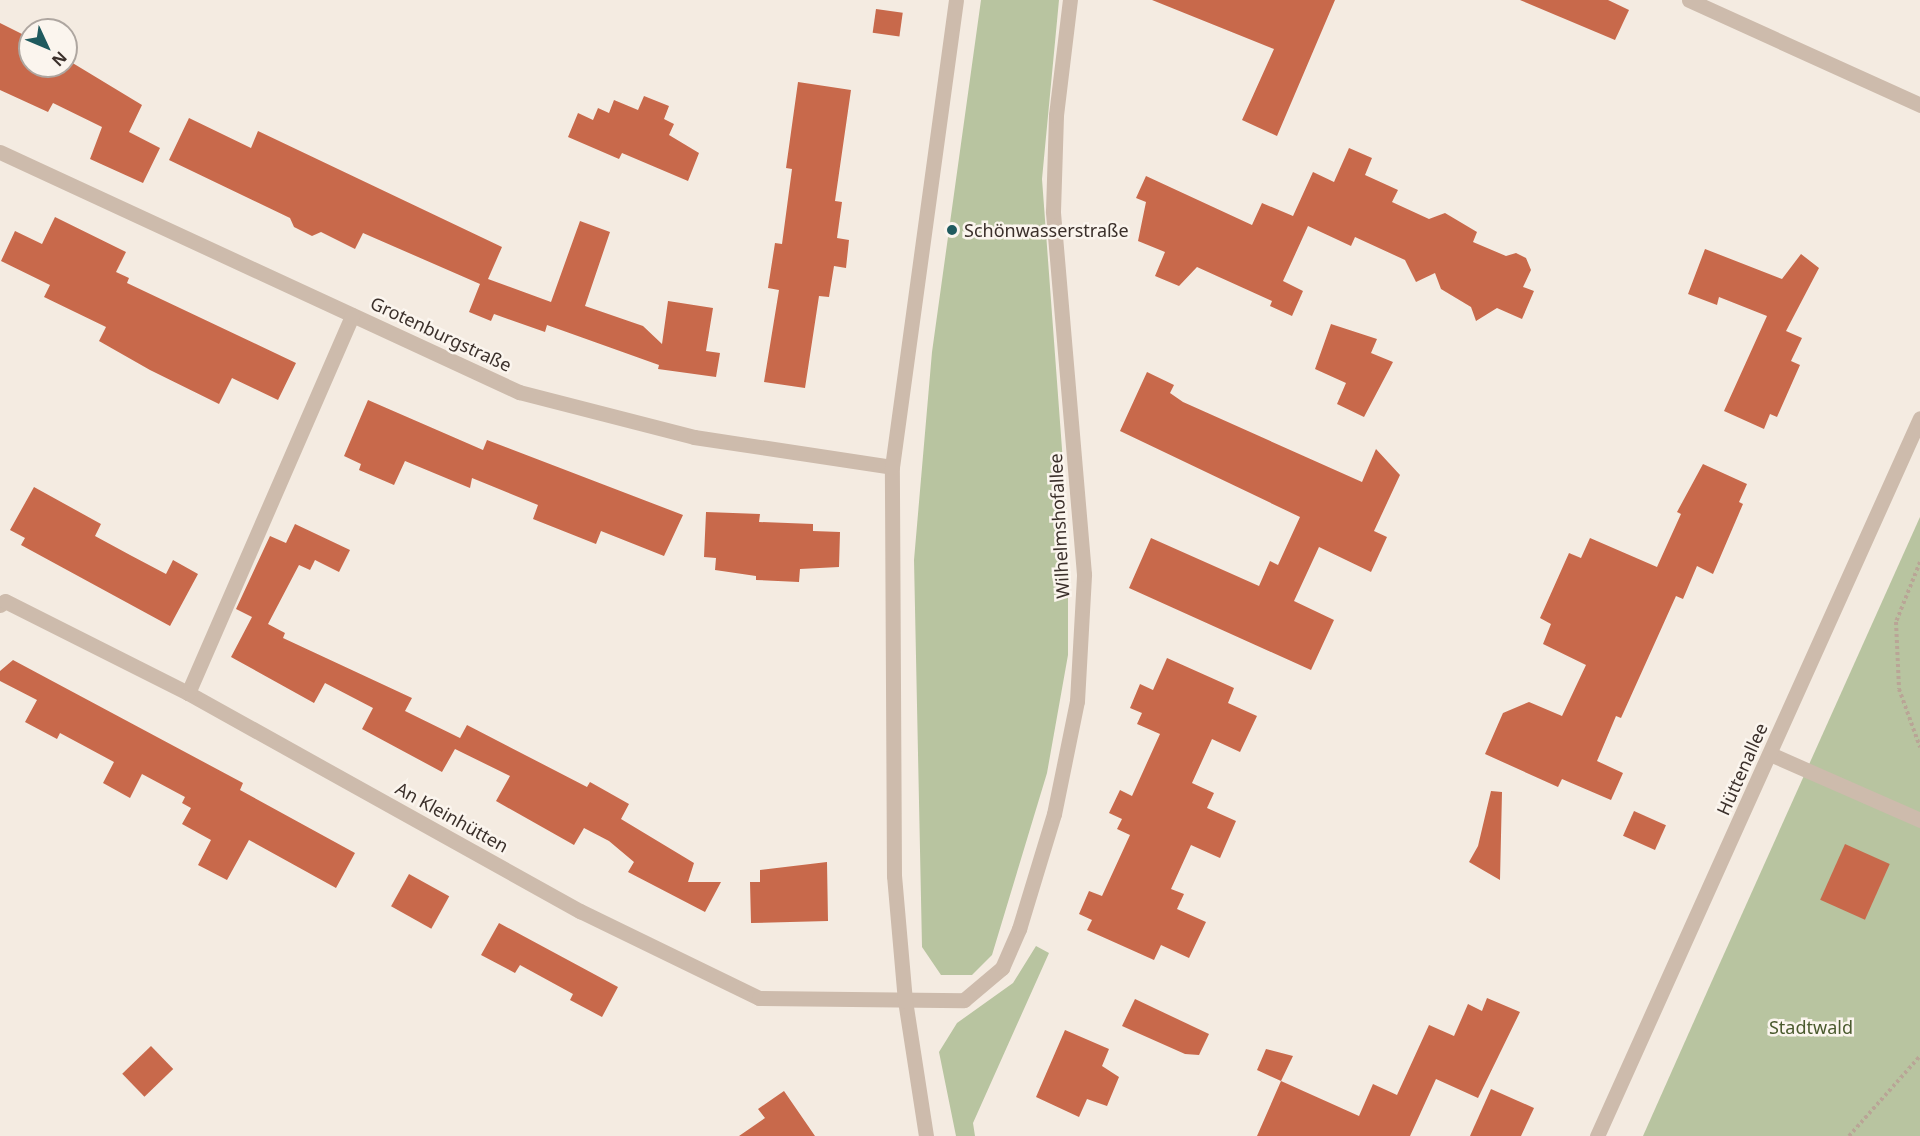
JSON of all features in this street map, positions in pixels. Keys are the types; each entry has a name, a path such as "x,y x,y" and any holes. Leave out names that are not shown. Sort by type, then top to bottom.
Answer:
{"street":[{"path":"927,1136 905,1001 894,876 892,467 956,0"},
{"name":"Wilhelmshofallee","path":"905,1001 964,1000 1002,968 1019,929 1053,814 1077,701 1084,574 1053,211 1056,115 1070,0"},
{"path":"1689,0 1920,105"},
{"name":"Grotenburgstraße","path":"0,152 519,392 694,437 892,467"},
{"path":"188,693 352,315"},
{"name":"Hüttenallee","path":"1597,1136 1920,418"},
{"name":"An Kleinhütten","path":"0,605 5,601 188,693 580,911 759,998 905,1001"},
{"path":"1770,754 1920,820"}],"path":[{"path":"1920,562 1896,618 1899,689 1920,747"},
{"path":"1849,1136 1920,1056"}],"green space":[{"path":"981,0 1059,0 1042,179 1068,530 1068,655 1047,773 992,955 972,975 941,975 922,947 914,560 932,352"},
{"name":"Stadtwald","path":"1920,517 1920,1136 1643,1136 1711,983"},
{"path":"1036,946 1049,953 973,1123 975,1136 956,1136 939,1052 957,1023 1013,983"}],"building":[{"path":"1152,0 1335,0 1277,136 1242,120 1274,49"},
{"path":"1520,0 1608,0 1629,10 1615,40"},
{"path":"876,9 903,13 899,37 873,33"},
{"path":"0,23 18,32 18,78 78,78 78,66 142,105 129,132 160,148 143,183 90,159 102,127 53,103 48,112 0,90"},
{"path":"798,82 851,90 835,201 842,202 837,238 849,240 846,268 834,266 829,297 819,296 805,388 764,382 779,290 768,288 775,243 782,244 792,169 786,168"},
{"path":"644,96 669,106 664,119 674,124 669,135 699,153 688,181 622,153 619,159 568,137 578,113 593,120 598,108 609,113 614,100 638,110"},
{"path":"189,118 251,148 258,131 502,247 488,279 551,302 580,221 610,232 585,306 643,326 662,344 668,301 713,308 706,351 720,353 716,377 658,369 659,365 547,325 545,332 494,314 491,321 469,312 480,284 363,233 355,249 321,232 312,236 294,227 290,218 169,160"},
{"path":"1349,148 1372,158 1365,175 1398,190 1392,202 1429,219 1445,213 1477,232 1473,242 1506,256 1516,253 1526,258 1531,270 1523,287 1534,291 1522,319 1497,308 1476,321 1471,307 1441,289 1435,273 1416,282 1405,260 1355,237 1351,246 1308,226 1283,281 1303,291 1292,316 1270,306 1272,301 1197,267 1179,286 1155,276 1165,252 1138,241 1146,202 1136,198 1146,176 1252,225 1262,203 1293,216 1313,172 1334,182"},
{"path":"55,217 126,252 116,272 129,278 127,283 296,363 278,400 232,378 219,404 150,370 99,341 106,327 44,297 50,285 1,261 15,231 42,244"},
{"path":"1705,249 1782,279 1801,254 1819,268 1786,331 1802,338 1791,361 1800,365 1777,417 1770,414 1764,429 1724,411 1767,316 1719,297 1717,305 1688,294"},
{"path":"1331,324 1377,339 1371,353 1393,362 1364,417 1337,404 1346,383 1315,369"},
{"path":"1147,372 1174,385 1170,393 1183,402 1362,482 1376,449 1400,475 1374,531 1387,537 1371,572 1319,547 1294,601 1334,620 1311,670 1129,588 1151,538 1259,586 1270,561 1278,565 1300,517 1120,431"},
{"path":"368,400 483,450 487,440 683,515 664,556 601,531 596,544 533,519 538,505 472,478 470,488 405,461 394,485 359,470 361,464 344,456"},
{"path":"1703,464 1747,484 1739,502 1743,504 1713,574 1697,566 1683,599 1676,596 1621,718 1616,716 1597,761 1623,773 1611,800 1562,779 1558,787 1485,754 1503,713 1529,702 1562,716 1586,665 1543,644 1551,624 1540,618 1569,553 1581,558 1590,538 1657,567 1681,514 1677,512"},
{"path":"34,487 101,524 95,536 130,555 166,574 173,560 198,574 170,626 21,545 25,538 10,530"},
{"path":"706,512 760,514 759,522 813,524 813,531 840,532 839,567 800,569 799,582 756,580 756,576 715,570 716,558 704,557"},
{"path":"295,524 350,550 339,572 315,560 310,570 299,565 268,624 285,633 283,638 412,698 405,711 460,738 467,725 587,787 590,782 629,804 621,819 694,863 688,882 721,882 705,912 628,872 634,862 609,841 584,828 574,845 496,801 510,776 455,749 442,772 362,729 373,708 325,683 314,703 231,657 252,617 236,609 270,536 286,543"},
{"path":"1167,658 1234,688 1228,703 1257,716 1240,752 1212,739 1192,783 1214,793 1207,808 1236,821 1220,858 1191,845 1171,889 1184,894 1177,909 1206,922 1189,958 1161,945 1154,960 1087,930 1092,920 1079,914 1089,891 1102,896 1130,835 1117,829 1122,819 1109,813 1120,790 1132,796 1160,734 1137,724 1142,713 1130,708 1140,684 1153,690"},
{"path":"13,660 243,783 240,790 355,853 336,888 249,840 227,880 198,865 211,840 182,824 191,808 182,803 185,797 142,774 130,798 103,783 114,762 60,733 57,739 25,722 37,700 0,681 0,671"},
{"path":"1491,791 1502,792 1500,880 1469,862 1478,846"},
{"path":"1634,811 1666,825 1655,850 1623,836"},
{"path":"1845,844 1890,864 1865,920 1820,900"},
{"path":"827,862 828,921 751,923 750,882 760,882 760,870"},
{"path":"409,874 449,896 431,929 391,906"},
{"path":"499,923 618,987 602,1017 570,1000 573,994 520,965 515,973 481,955"},
{"path":"1487,998 1520,1012 1478,1098 1436,1079 1410,1136 1257,1136 1281,1081 1359,1116 1373,1084 1397,1095 1429,1025 1454,1036 1468,1004 1482,1011"},
{"path":"1135,999 1209,1034 1199,1055 1185,1054 1122,1026"},
{"path":"1065,1030 1109,1049 1102,1066 1119,1077 1107,1106 1087,1099 1079,1117 1036,1097"},
{"path":"151,1046 173,1069 144,1097 122,1074"},
{"path":"1266,1049 1293,1056 1281,1081 1257,1070"},
{"path":"1491,1089 1534,1108 1521,1136 1470,1136"},
{"path":"784,1091 815,1136 739,1136 765,1118 758,1109"}],"place":[{"name":"Schönwasserstraße","path":"952,230"}]}
